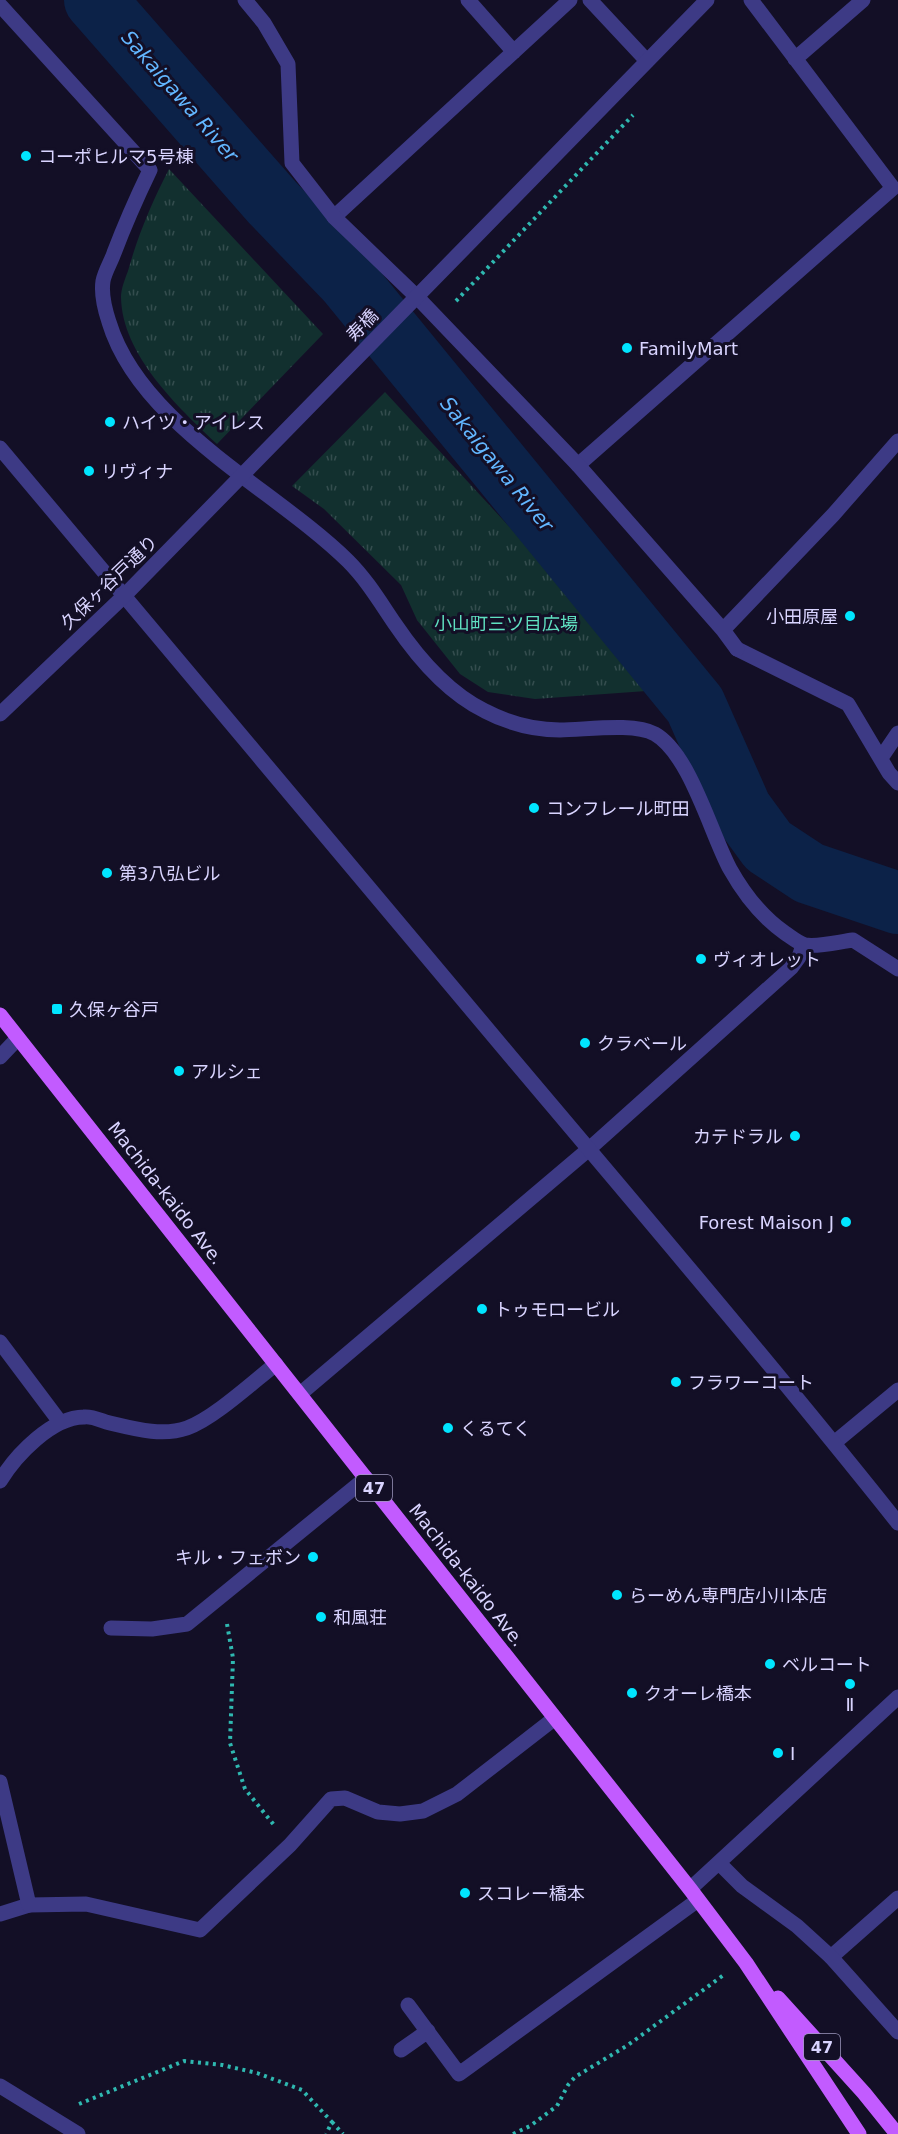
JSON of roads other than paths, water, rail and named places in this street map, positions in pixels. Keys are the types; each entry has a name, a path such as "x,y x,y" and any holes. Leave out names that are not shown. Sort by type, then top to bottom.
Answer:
{"main road":[{"name":"Machida-kaido Ave.","path":"0,1015 694,1894 746,1963 859,2134"},
{"name":"Machida-kaido Ave.","path":"746,1963 864,2093 897,2134"}],"street":[{"path":"245,0 264,22 288,64 292,163 334,218 413,301 439,320 578,465 723,630 737,649 848,704 898,783"},
{"path":"468,0 514,52"},
{"path":"334,218 570,0"},
{"path":"590,0 647,61"},
{"name":"寿橋","path":"243,476 707,0"},
{"path":"578,465 896,192 751,0"},
{"path":"795,59 863,0"},
{"path":"0,4 150,170 130,212 103,282 104,309 120,351 144,387 178,423 349,562 378,596 396,626 450,689 482,710 528,727 558,730 639,729 654,733 666,742 687,771 730,869 750,900 775,926 803,945 853,940 898,969"},
{"path":"723,630 833,515 898,441"},
{"path":"0,448 589,1149 898,1523"},
{"name":"久保ヶ谷戸通り","path":"0,714 123,597 243,476"},
{"path":"881,758 898,733"},
{"path":"300,1394 589,1149 791,968 799,957 803,945"},
{"path":"0,1057 18,1038"},
{"path":"0,1342 60,1422"},
{"path":"0,1481 8,1468 36,1439 60,1422 85,1416 131,1428 162,1433 187,1428 204,1419 276,1364"},
{"path":"834,1443 898,1390"},
{"path":"111,1628 152,1629 187,1624 366,1478"},
{"path":"408,2005 459,2074 694,1894 719,1863 898,1697"},
{"path":"0,1914 29,1905 86,1904 200,1930 290,1845 331,1799 345,1797 378,1812 400,1814 423,1811 457,1794 555,1718"},
{"path":"0,1782 29,1905"},
{"path":"719,1863 742,1886 797,1926 831,1957 898,2032"},
{"path":"831,1957 898,1898"},
{"path":"401,2050 428,2031"},
{"path":"0,2086 78,2134"}],"waterway":[{"name":"Sakaigawa River","path":"95,0 272,202 348,281 695,705 741,809 768,846 809,873 898,903"}],"place":[{"name":"コーポヒルマ5号棟","path":"26,156"},
{"name":"FamilyMart","path":"627,348"},
{"name":"ハイツ・アイレス","path":"110,422"},
{"name":"リヴィナ","path":"89,471"},
{"name":"小田原屋","path":"850,616"},
{"name":"コンフレール町田","path":"534,808"},
{"name":"第3八弘ビル","path":"107,873"},
{"name":"ヴィオレット","path":"701,959"},
{"name":"久保ヶ谷戸","path":"57,1009"},
{"name":"クラベール","path":"585,1043"},
{"name":"アルシェ","path":"179,1071"},
{"name":"カテドラル","path":"795,1136"},
{"name":"Forest Maison J","path":"846,1222"},
{"name":"トゥモロービル","path":"482,1309"},
{"name":"フラワーコート","path":"676,1382"},
{"name":"くるてく","path":"448,1428"},
{"name":"キル・フェボン","path":"313,1557"},
{"name":"らーめん専門店小川本店","path":"617,1595"},
{"name":"和風荘","path":"321,1617"},
{"name":"ベルコート","path":"770,1664"},
{"name":"Ⅱ","path":"850,1684"},
{"name":"クオーレ橋本","path":"632,1693"},
{"name":"Ⅰ","path":"778,1753"},
{"name":"スコレー橋本","path":"465,1893"}],"park label":[{"name":"小山町三ツ目広場","path":"506,623"}]}
